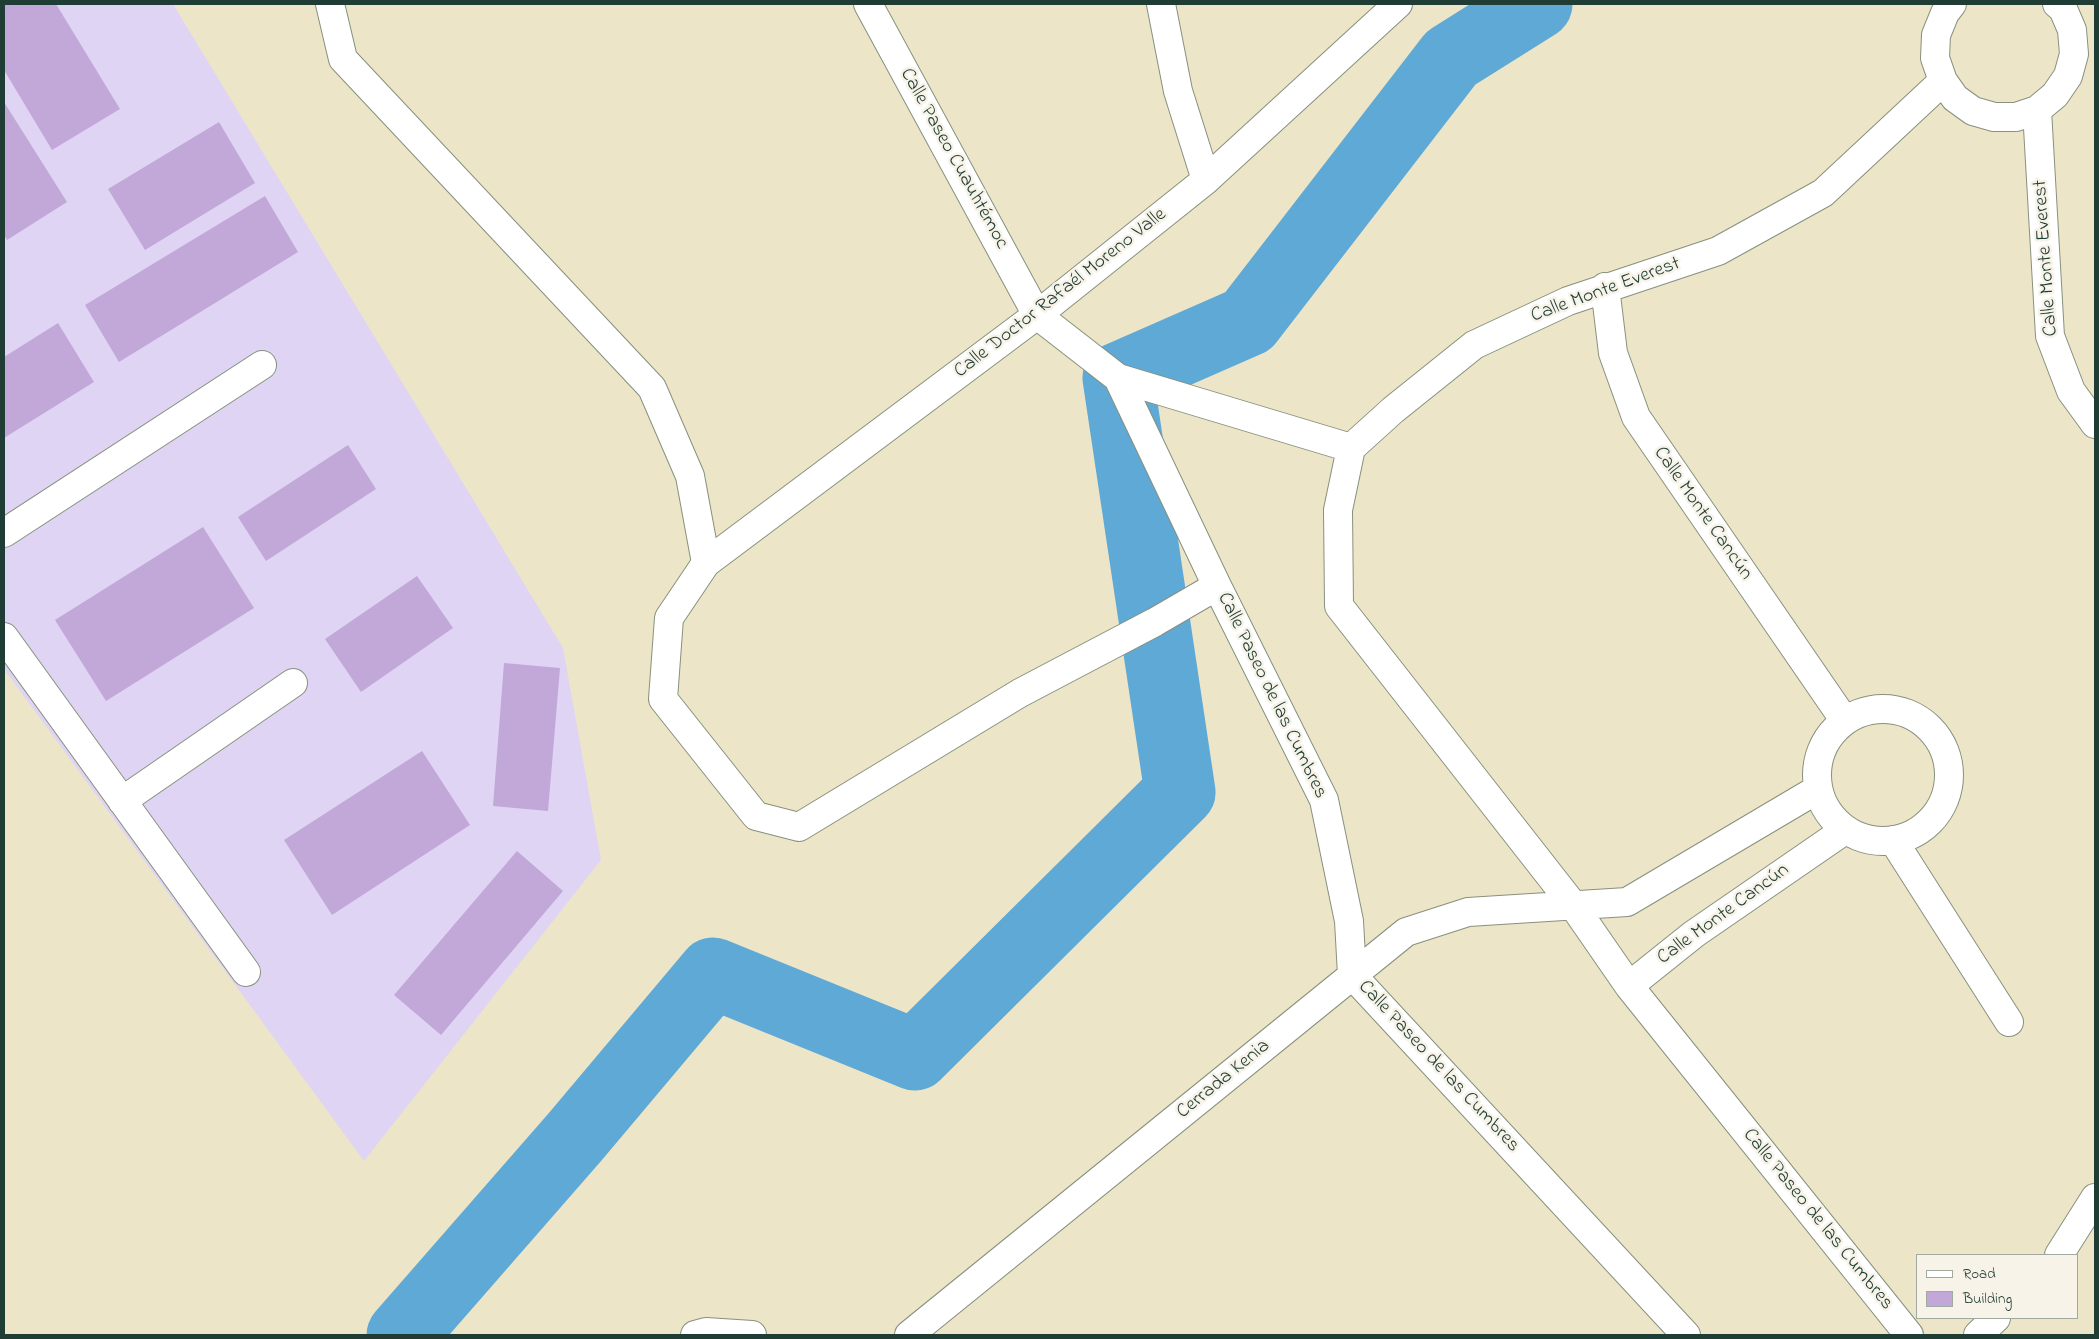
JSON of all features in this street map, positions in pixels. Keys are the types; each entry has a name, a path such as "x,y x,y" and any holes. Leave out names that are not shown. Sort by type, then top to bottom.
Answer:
{"street":[{"path":"330,4 343,59 652,388 690,476 706,563"},
{"name":"Calle Paseo Cuauhtémoc","path":"868,4 1037,315"},
{"path":"1161,4 1178,90 1206,180"},
{"name":"Calle Doctor Rafaél Moreno Valle","path":"1217,586 1155,622 1020,693 799,827 756,816 663,699 669,618 706,563 1037,315 1206,180 1398,4"},
{"path":"1952,4 1944,12 1936,35 1936,58 1943,81 1955,98 1973,111 1994,117 2016,117 2037,110 2055,96 2068,76 2074,54 2072,30 2063,9 2057,4"},
{"name":"Calle Monte Everest","path":"1351,448 1393,410 1474,345 1568,301 1718,251 1823,193 1943,81"},
{"name":"Calle Monte Everest","path":"2037,110 2050,336 2071,391 2095,424"},
{"name":"Calle Monte Cancún","path":"1606,287 1613,353 1636,417 1845,721"},
{"name":"Calle Paseo de las Cumbres","path":"1037,315 1118,378 1217,586 1324,800 1349,921 1352,975 1686,1335"},
{"path":"4,533 262,365"},
{"path":"1118,378 1351,448"},
{"name":"Calle Paseo de las Cumbres","path":"1351,448 1338,510 1339,606 1573,905 1629,986 1909,1335"},
{"path":"4,637 246,972"},
{"path":"122,802 293,683"},
{"path":"1890,708 1913,715 1932,729 1945,750 1949,773 1946,797 1934,817 1915,833 1892,840 1876,841 1860,837 1845,830 1824,805 1818,789 1817,769 1822,751 1831,734 1845,721 1866,710 1890,708"},
{"path":"1573,905 1628,902 1818,789"},
{"name":"Calle Monte Cancún","path":"1629,986 1694,934 1845,830"},
{"path":"1892,840 2009,1022"},
{"name":"Cerrada Kenia","path":"909,1335 1406,932 1468,912 1573,905"},
{"path":"2060,1254 2095,1198"},
{"path":"1978,1335 1995,1319"},
{"path":"695,1335 706,1332 752,1335"}],"shaded area":[{"path":"4,4 173,4 563,648 601,860 364,1161 4,669"}],"building":[{"path":"4,4 56,4 120,109 52,150 4,70"},
{"path":"4,102 67,202 7,240 4,235"},
{"path":"219,122 255,183 145,250 108,189"},
{"path":"265,196 298,252 119,362 85,305"},
{"path":"58,323 94,382 4,438 4,357"},
{"path":"348,445 376,489 266,561 238,517"},
{"path":"203,527 254,608 106,701 55,620"},
{"path":"417,576 453,628 361,692 325,639"},
{"path":"504,663 560,668 548,811 493,806"},
{"path":"422,751 470,825 332,915 284,840"},
{"path":"517,851 563,891 441,1035 394,995"}],"waterway":[{"path":"402,1335 575,1137 713,973 915,1055 1180,792 1118,378 1248,321 1451,58 1537,4"}]}
